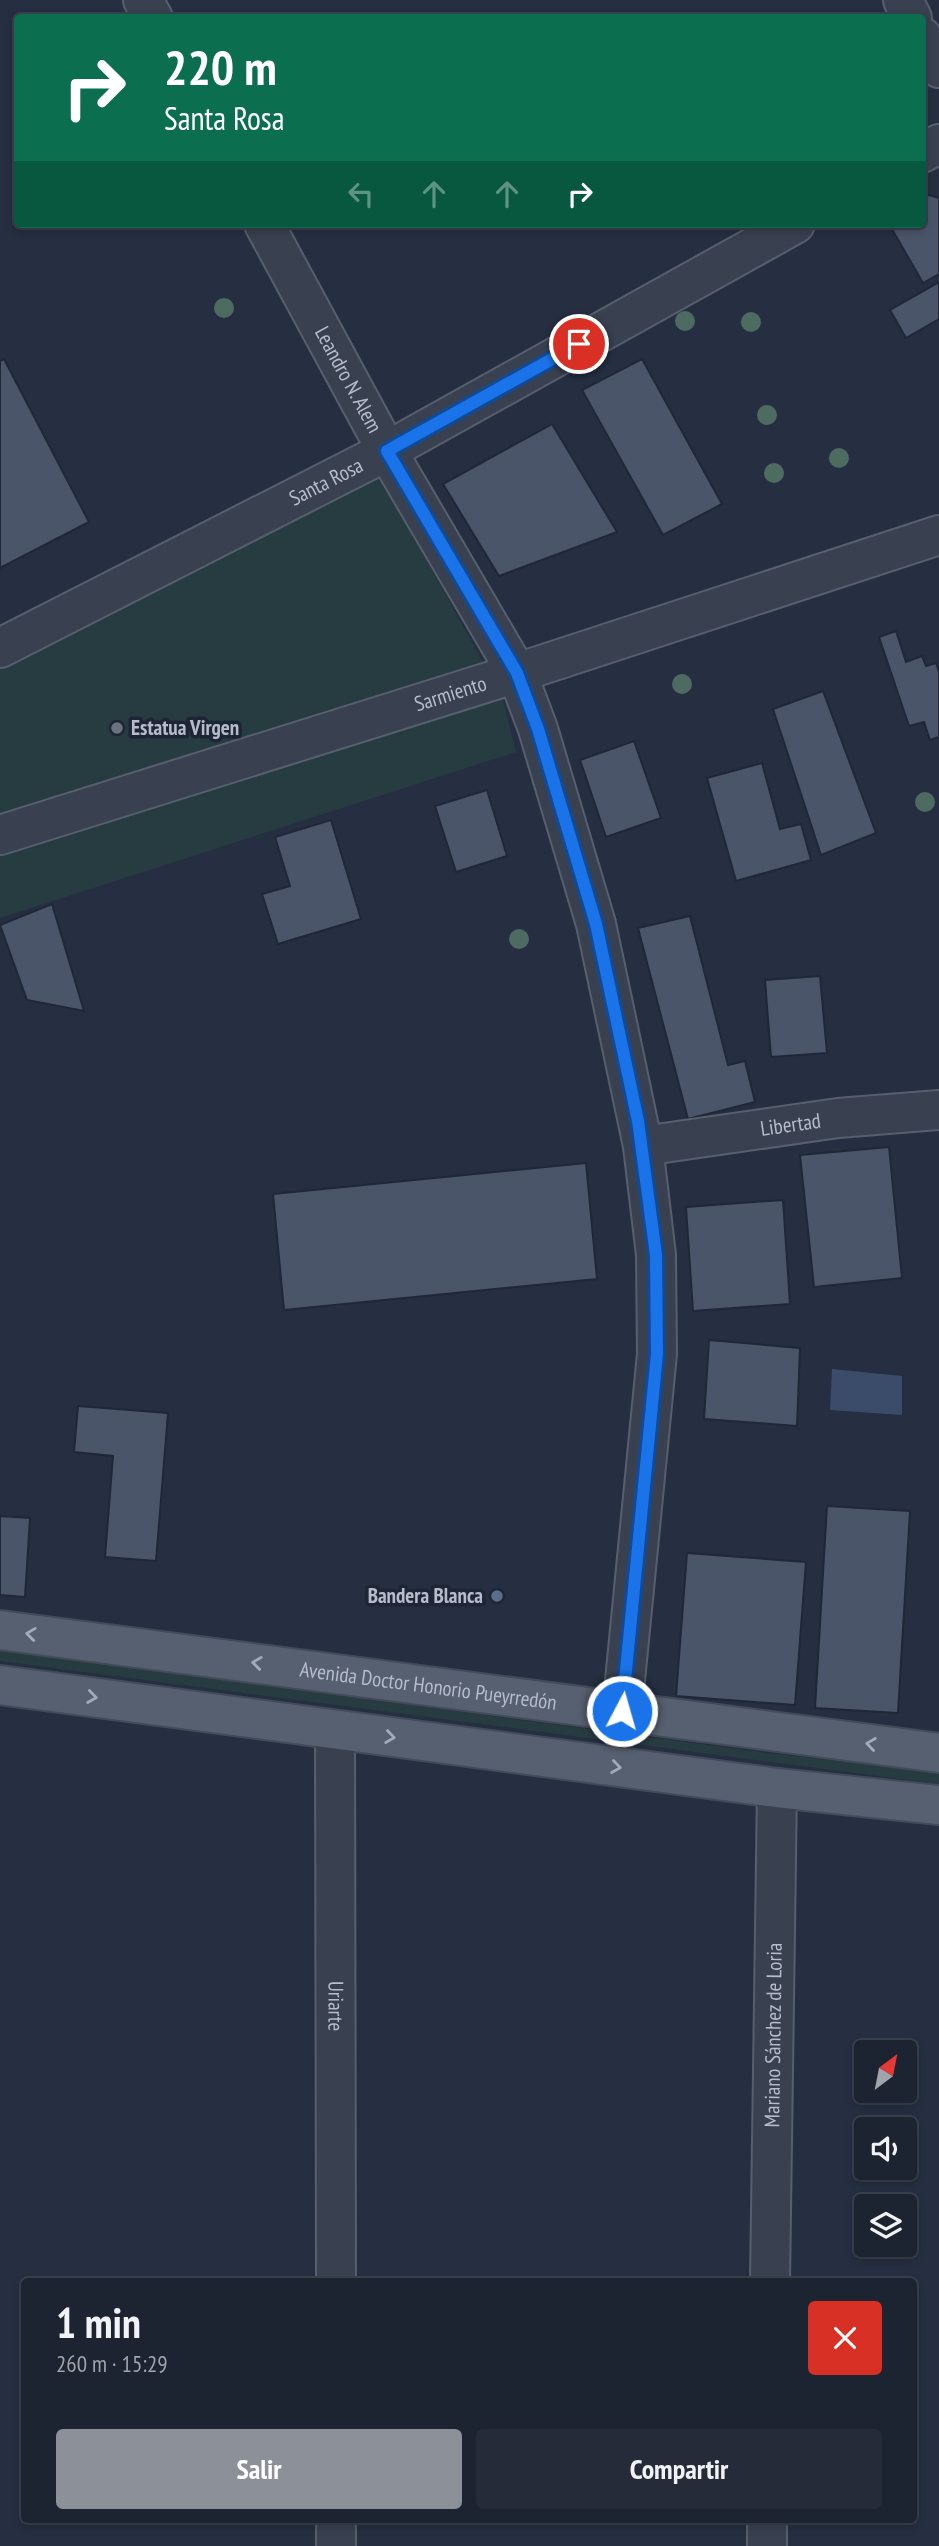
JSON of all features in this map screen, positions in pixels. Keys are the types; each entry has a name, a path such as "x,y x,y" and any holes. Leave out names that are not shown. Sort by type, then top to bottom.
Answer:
{"main road":[{"name":"Avenida Doctor Honorio Pueyrredón","path":"0,1630 939,1753"},
{"path":"0,1685 777,1788 939,1805"}],"street":[{"path":"926,44 939,68"},
{"name":"Leandro N. Alem","path":"266,228 387,451 517,673 538,729 596,924 643,1146 656,1255 657,1354 622,1711"},
{"name":"Santa Rosa","path":"0,648 387,451 788,228"},
{"name":"Sarmiento","path":"0,835 517,673 939,534"},
{"name":"Libertad","path":"643,1146 838,1118 939,1110"},
{"name":"Uriarte","path":"335,1730 336,2278"},
{"name":"Mariano Sánchez de Loria","path":"770,2278 777,1788"},
{"path":"336,2523 336,2546"},
{"path":"767,2523 767,2546"}],"green space":[{"path":"378,473 484,664 0,817 0,663"},
{"path":"501,691 516,752 0,918 0,851"},
{"path":"0,1650 768,1753 939,1772 939,1784 0,1661"}],"water":[{"path":"832,1369 902,1376 902,1415 830,1410"}],"building":[{"path":"926,196 939,198 939,274 923,283 891,228 926,228"},
{"path":"939,282 939,319 906,338 890,310"},
{"path":"4,359 89,522 0,568 0,361"},
{"path":"642,359 722,504 663,535 582,390"},
{"path":"552,424 617,532 499,576 443,484"},
{"path":"896,631 906,662 922,656 926,666 936,663 939,672 939,737 930,740 924,722 909,726 879,637"},
{"path":"823,691 876,833 821,855 773,709"},
{"path":"634,741 661,818 606,837 580,760"},
{"path":"762,763 780,829 801,824 811,860 736,881 707,778"},
{"path":"487,790 507,856 456,872 435,806"},
{"path":"331,820 361,919 278,944 262,894 290,886 275,837"},
{"path":"52,904 84,1011 27,1000 0,925"},
{"path":"690,916 728,1065 745,1061 755,1102 688,1119 638,928"},
{"path":"820,976 827,1053 771,1057 765,980"},
{"path":"889,1147 902,1278 814,1287 800,1155"},
{"path":"586,1163 597,1279 284,1310 273,1194"},
{"path":"783,1200 790,1304 693,1311 686,1207"},
{"path":"709,1340 800,1348 797,1426 704,1419"},
{"path":"78,1406 168,1413 156,1561 105,1557 113,1456 74,1452"},
{"path":"827,1506 910,1511 898,1713 815,1708"},
{"path":"0,1516 30,1518 25,1597 0,1595"},
{"path":"687,1553 806,1562 795,1705 676,1696"}],"place":[{"name":"Estatua Virgen","path":"117,728"},
{"name":"Bandera Blanca","path":"497,1596"}],"route":[{"path":"579,344 387,451 517,673 538,729 596,924 624,1045 643,1146 656,1255 657,1354 622,1711"}]}
